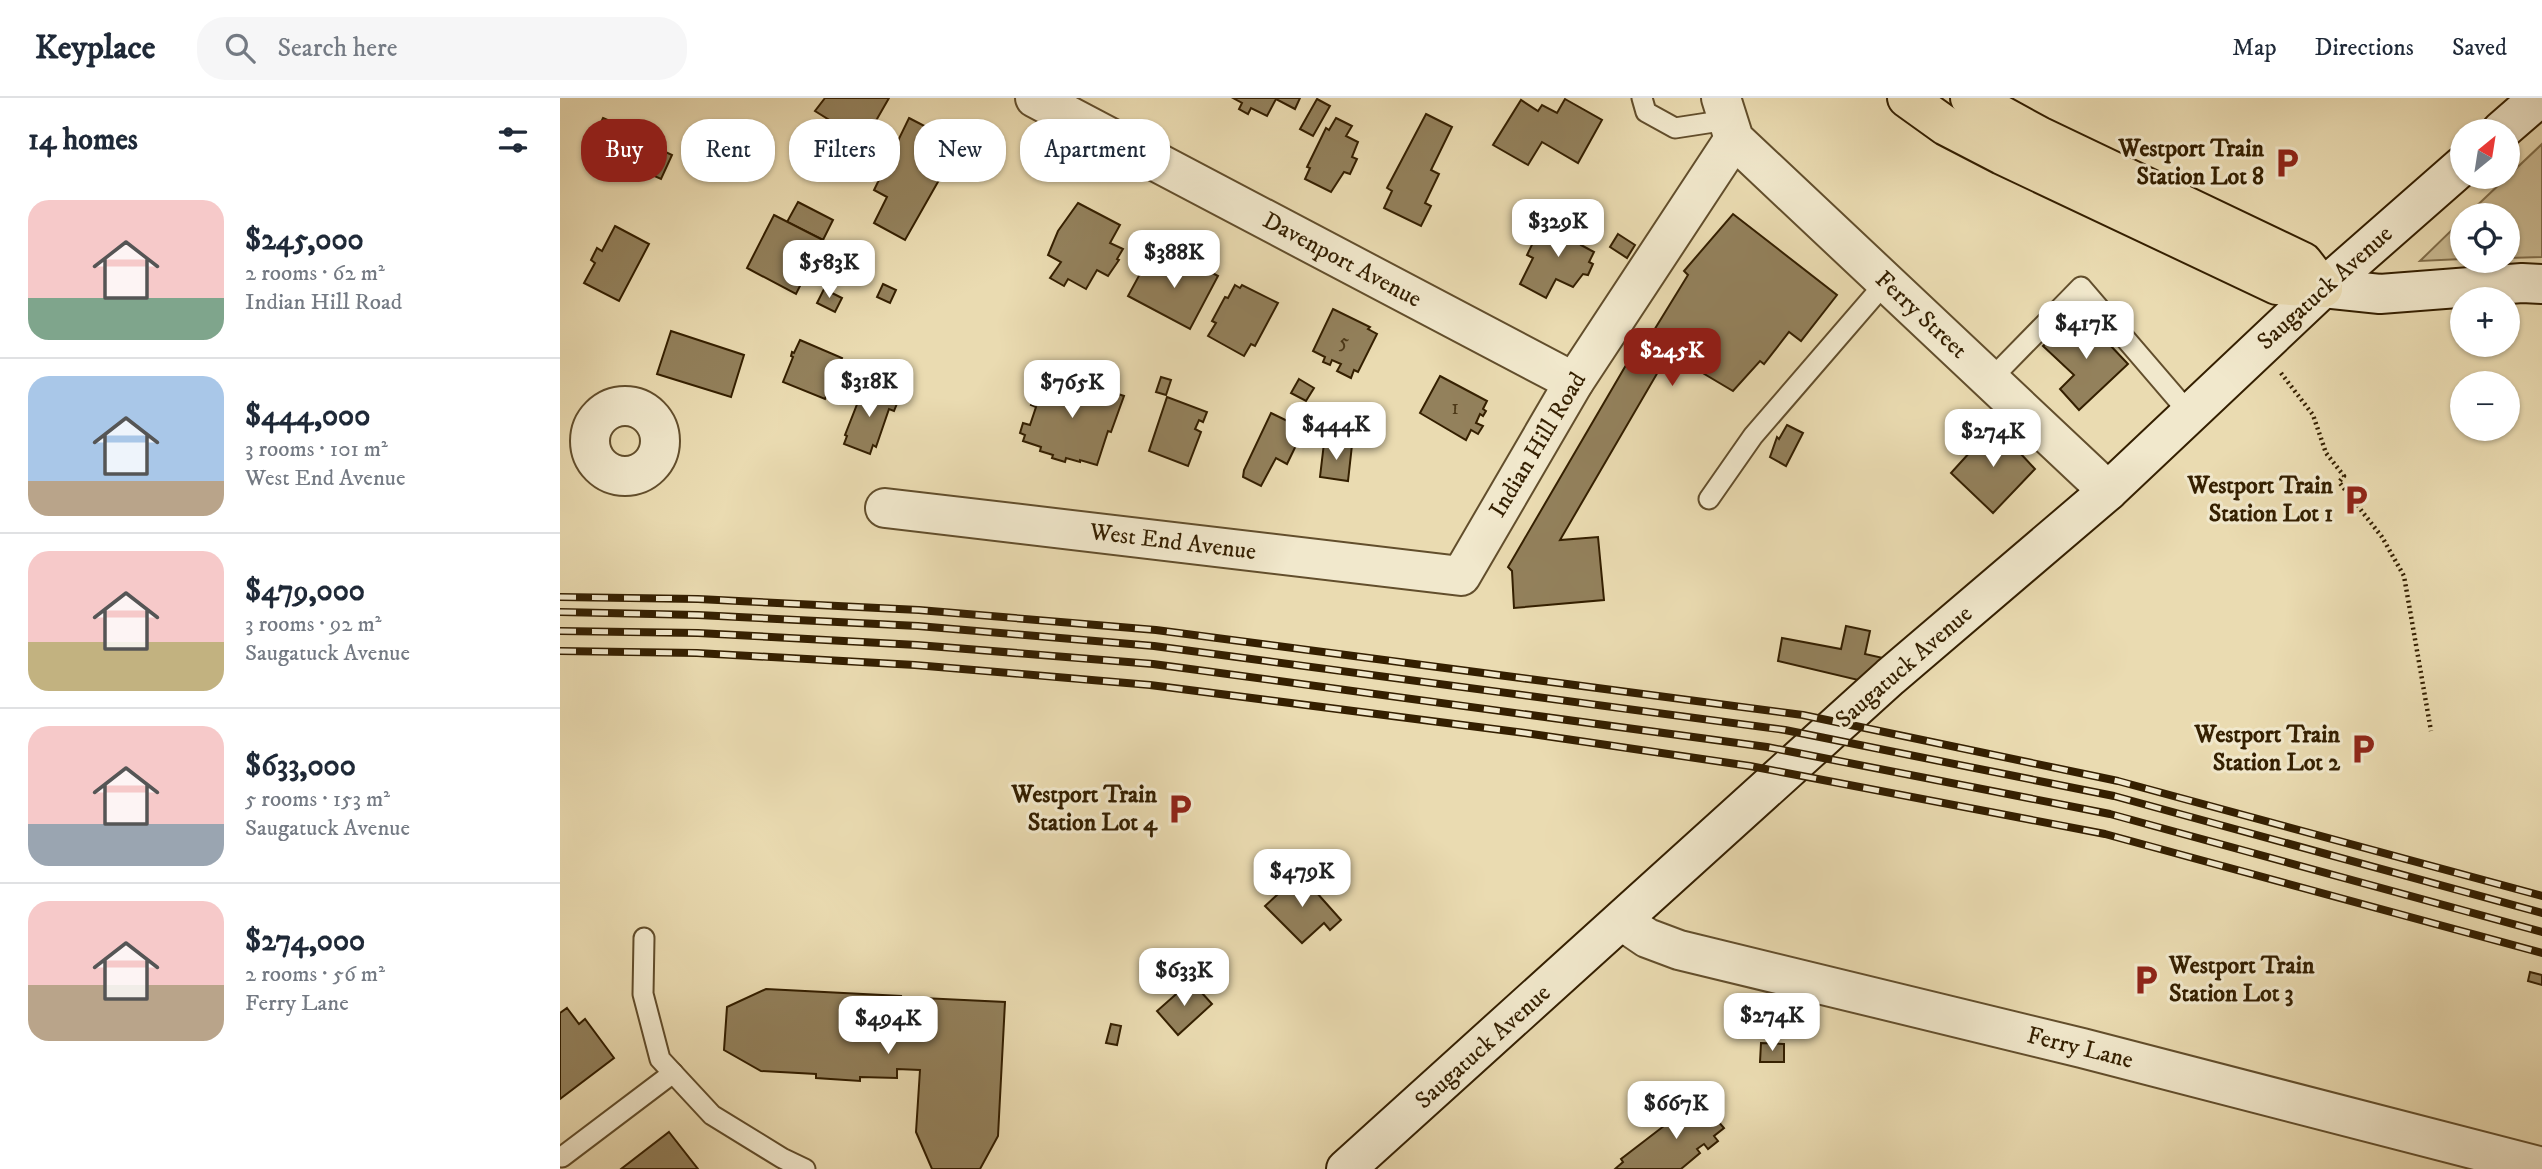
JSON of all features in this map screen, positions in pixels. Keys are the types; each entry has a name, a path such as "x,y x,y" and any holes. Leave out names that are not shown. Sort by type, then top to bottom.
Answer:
{"highway":[{"path":"1907,98 1946,126 2001,155 2277,285 2323,288"},
{"path":"1970,98 2052,142 2303,262 2323,288"}],"street":[{"name":"Davenport Avenue","path":"1034,98 1574,382"},
{"path":"2515,119 2539,98"},
{"name":"Indian Hill Road","path":"1461,576 1727,119"},
{"name":"Ferry Street","path":"1727,119 1886,282 2108,491"},
{"name":"Saugatuck Avenue","path":"1346,1169 1890,677 2108,491 2323,288 2450,177"},
{"path":"2323,288 2380,294 2522,283 2542,284"},
{"name":"West End Avenue","path":"886,508 1461,576"},
{"name":"Ferry Lane","path":"1622,921 1647,938 1679,950 2082,1048 2542,1167"}],"lane":[{"path":"1642,98 1646,112 1675,128 1727,119"},
{"path":"1709,499 1753,436 1886,282"},
{"path":"1990,380 2081,286 2190,414"},
{"path":"644,938 643,994 660,1059 712,1115 805,1169"},
{"path":"564,1160 673,1073"}],"path":[{"path":"2279,370 2313,415 2326,453 2344,477 2339,481 2382,537 2404,576 2431,731"}],"shaded area":[{"path":"2542,144 2542,257 2520,258 2520,203 2480,203 2494,189 2520,189 2520,165"},
{"path":"2450,232 2450,260 2420,261"}],"building":[{"path":"825,98 889,98 877,119 828,119 815,111"},
{"path":"1233,98 1300,98 1295,109 1276,99 1267,116 1251,108 1248,114 1239,109 1242,103"},
{"path":"1317,99 1330,106 1313,136 1300,129"},
{"path":"1565,99 1602,120 1578,163 1542,142 1528,165 1493,145 1521,100 1538,111 1542,105 1557,113"},
{"path":"1426,114 1452,127 1431,170 1439,174 1425,203 1431,206 1421,226 1384,208 1392,191 1387,188"},
{"path":"909,118 914,121 914,182 938,182 905,240 874,223 887,197 874,190 878,182 900,182 900,137"},
{"path":"1336,118 1352,126 1346,136 1358,142 1352,157 1357,159 1350,174 1344,172 1331,192 1305,179 1310,168 1307,167 1326,128 1329,130"},
{"path":"667,153 672,155 667,166"},
{"path":"798,202 833,220 823,240 787,222"},
{"path":"1078,203 1120,225 1110,243 1123,249 1108,276 1097,270 1086,289 1068,279 1064,286 1050,278 1061,262 1048,255 1058,231"},
{"path":"1733,214 1837,295 1801,341 1789,332 1764,364 1760,361 1733,391 1669,353 1560,540 1598,537 1604,600 1514,608 1512,571 1508,567 1643,336 1648,340 1688,275 1684,271"},
{"path":"774,215 823,240 796,294 747,268"},
{"path":"1566,219 1588,231 1581,245 1594,252 1589,262 1593,264 1588,275 1583,274 1573,287 1556,279 1546,298 1520,284 1533,258 1527,255 1539,230 1544,232 1547,228 1558,234"},
{"path":"615,226 649,244 619,301 584,283 595,263 591,260 597,248 602,251"},
{"path":"1618,234 1635,245 1627,258 1610,247"},
{"path":"1183,257 1218,276 1190,329 1128,296 1148,259 1174,273"},
{"path":"883,284 896,290 890,303 877,297"},
{"path":"1235,285 1240,288 1242,285 1278,303 1255,346 1251,344 1244,356 1208,336 1216,323 1212,321"},
{"path":"824,289 842,298 835,312 817,303"},
{"path":"1333,309 1370,327 1368,329 1377,334 1358,372 1354,370 1351,378 1337,371 1341,364 1332,360 1330,365 1323,362 1325,357 1313,351"},
{"path":"2080,322 2087,334 2094,326 2097,329 2101,325 2115,339 2109,344 2128,364 2079,410 2060,389 2074,375 2043,346 2067,323 2073,329"},
{"path":"671,331 744,355 731,397 657,374"},
{"path":"800,340 842,358 825,399 783,382 793,357 792,352 794,353"},
{"path":"1049,372 1124,396 1111,432 1108,431 1097,465 1080,460 1066,458 1065,462 1052,458 1053,455 1040,451 1041,447 1023,441 1025,435 1020,433 1023,423 1030,425 1036,407 1031,405 1034,397 1039,398 1041,395"},
{"path":"1440,376 1487,401 1483,409 1486,411 1483,416 1480,414 1476,423 1483,426 1478,434 1471,430 1466,440 1420,413"},
{"path":"1161,377 1171,380 1166,395 1156,392"},
{"path":"1299,379 1314,388 1306,401 1291,393"},
{"path":"865,384 894,396 893,399 898,401 894,411 889,409 876,447 873,445 870,454 844,444"},
{"path":"1167,397 1207,412 1203,422 1199,420 1195,429 1201,432 1188,466 1149,451"},
{"path":"1271,413 1304,429 1287,464 1276,458 1261,486 1243,477"},
{"path":"1787,425 1803,433 1786,466 1770,457 1777,437 1779,439"},
{"path":"1994,425 2035,469 1993,513 1951,473 1971,451 1964,445 1972,437 1978,442"},
{"path":"1324,443 1352,445 1348,481 1320,477"},
{"path":"1846,626 1870,631 1865,654 1883,658 1858,680 1778,661 1782,638 1841,649"},
{"path":"1300,874 1341,920 1330,930 1324,923 1302,943 1265,906"},
{"path":"2530,972 2542,975 2542,985 2528,981"},
{"path":"1191,981 1212,1004 1178,1035 1157,1011"},
{"path":"766,989 901,996 900,1004 923,1006 923,998 1005,1002 998,1136 980,1169 932,1169 916,1132 920,1070 897,1069 897,1078 860,1077 860,1081 816,1078 816,1074 761,1071 724,1050 727,1007"},
{"path":"567,1008 579,1024 585,1019 614,1058 560,1099 560,1013"},
{"path":"1111,1024 1121,1026 1117,1045 1106,1043"},
{"path":"1761,1043 1784,1044 1784,1062 1760,1062"},
{"path":"1699,1099 1724,1128 1714,1136 1718,1141 1708,1149 1704,1144 1697,1149 1700,1153 1681,1169 1615,1169 1623,1162 1621,1159"},
{"path":"669,1132 698,1169 621,1169"}],"railway":[{"path":"560,597 698,599 919,610 1156,630 1803,715 2118,781 2542,896"},
{"path":"560,612 698,615 918,626 1154,646 1785,730 2114,796 2542,913"},
{"path":"560,631 698,633 917,645 1153,664 1767,747 2110,814 2542,932"},
{"path":"560,651 697,653 915,665 1150,685 1525,733 1750,766 2105,834 2542,953"}],"place":[{"name":"Westport Train Station Lot 8","path":"2287,163"},
{"name":"Westport Train Station Lot 1","path":"2356,500"},
{"name":"Westport Train Station Lot 2","path":"2363,749"},
{"name":"Westport Train Station Lot 4","path":"1180,809"},
{"name":"Westport Train Station Lot 3","path":"2146,980"}]}
